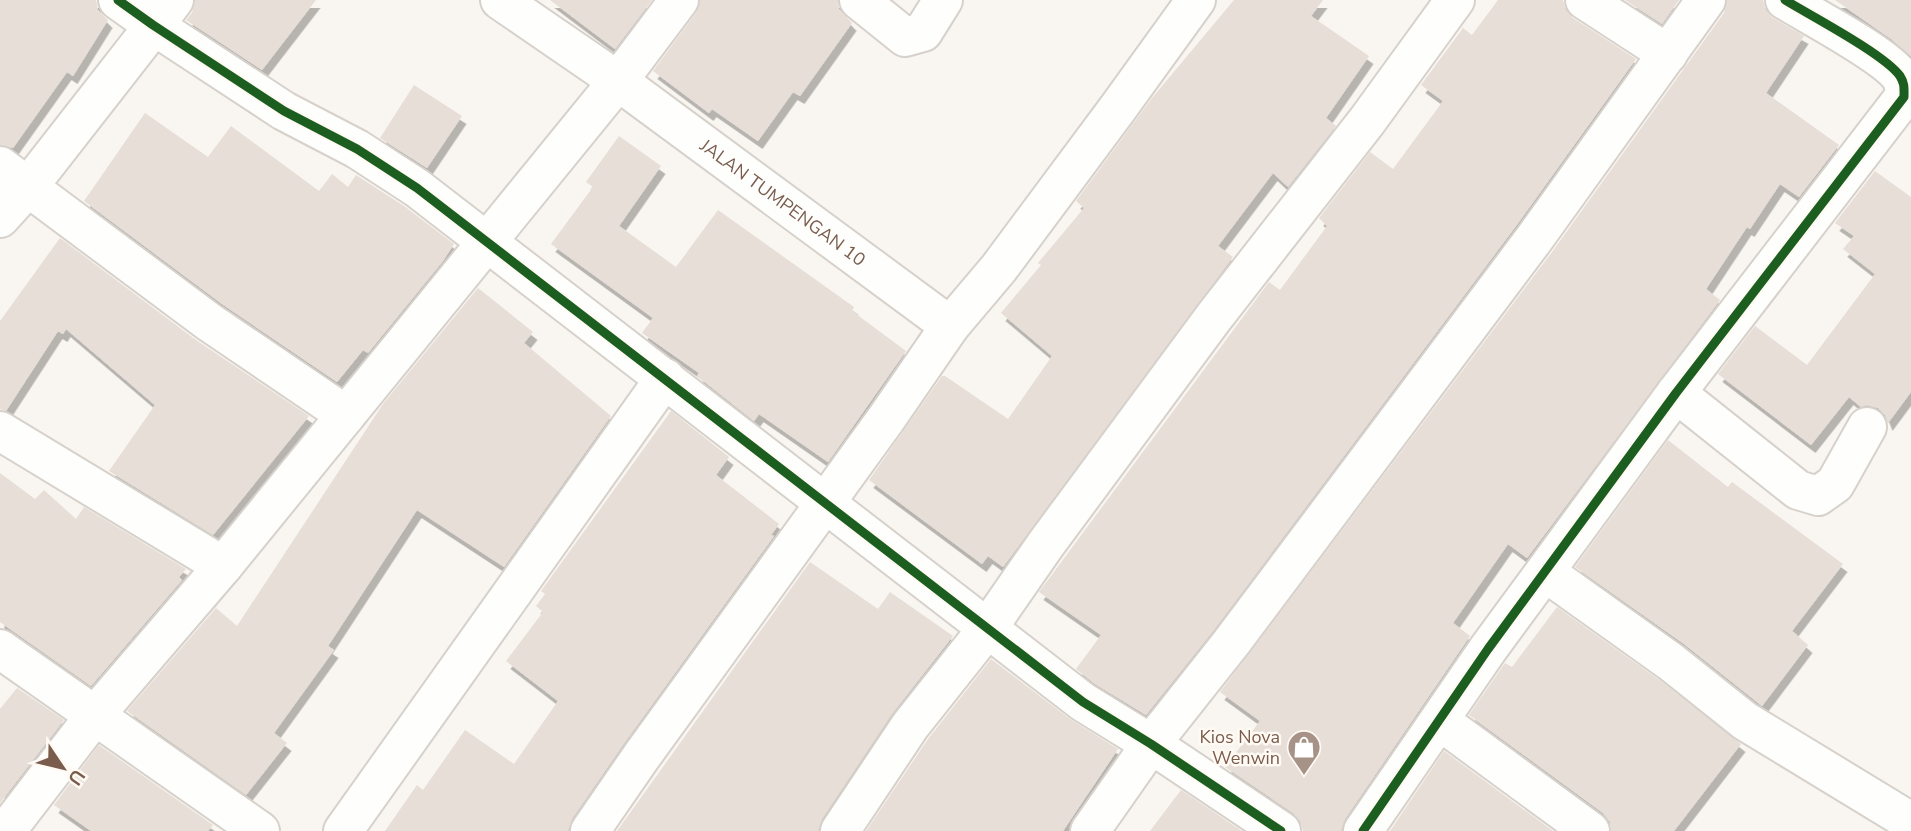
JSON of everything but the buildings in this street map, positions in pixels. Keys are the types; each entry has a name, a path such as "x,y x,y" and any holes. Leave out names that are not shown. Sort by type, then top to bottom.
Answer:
{"street":[{"path":"118,0 163,13 284,111 357,149 417,188 1083,702 1281,831"},
{"name":"JALAN TUMPENGAN 10","path":"500,0 618,81 950,326"},
{"path":"6,831 96,714 223,566 618,81 679,0"},
{"path":"859,0 905,37 923,32 943,0"},
{"path":"590,831 950,326 999,268 1196,0"},
{"path":"840,831 910,726 987,629 1054,533 1206,327 1367,121 1455,0"},
{"path":"1585,0 1668,54"},
{"path":"1090,831 1151,744 1239,632 1534,239 1706,0"},
{"path":"1363,831 1488,649 1676,393 1904,97 1908,87 1898,74 1870,52 1785,0"},
{"path":"0,218 14,176 163,13"},
{"path":"14,176 209,322 346,415"},
{"path":"343,831 665,378"},
{"path":"1676,393 1798,490 1818,496 1835,484 1867,427"},
{"path":"0,431 223,566"},
{"path":"1545,572 1671,662 1745,721 1911,822"},
{"path":"0,649 260,831"},
{"path":"1440,721 1590,831"}],"cycle path":[{"path":"118,0 284,111 357,149 417,188 1083,702 1281,831"},
{"path":"1363,831 1488,649 1676,393 1904,97 1903,82 1892,67 1785,0"}],"place":[{"name":"Kios Nova Wenwin","path":"1304,777"}]}
